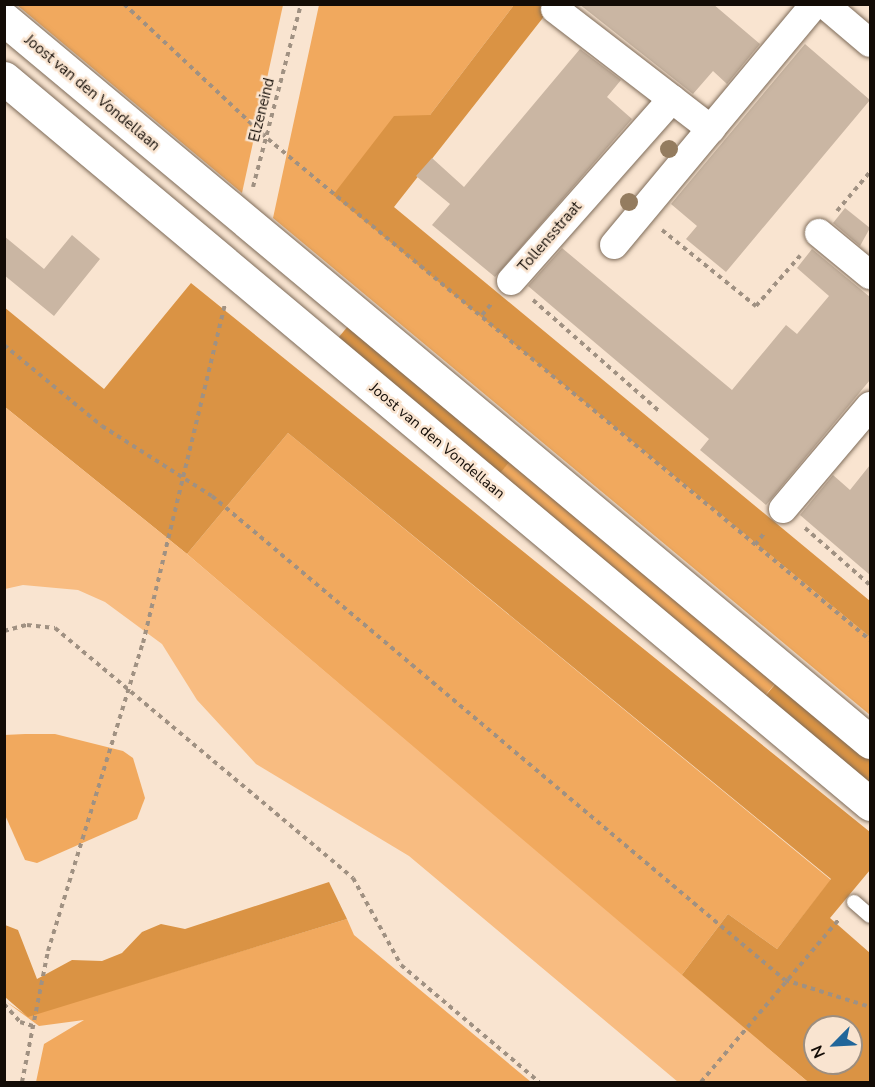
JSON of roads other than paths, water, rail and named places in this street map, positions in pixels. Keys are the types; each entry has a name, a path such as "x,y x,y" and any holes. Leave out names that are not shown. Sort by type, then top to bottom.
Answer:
{"street":[{"path":"614,245 815,4"},
{"path":"824,4 870,43"},
{"path":"555,9 711,129"},
{"name":"Joost van den Vondellaan","path":"4,19 870,742"},
{"name":"Joost van den Vondellaan","path":"4,78 870,804"},
{"name":"Tollensstraat","path":"512,281 672,99"},
{"path":"819,233 870,275"},
{"path":"783,509 870,406"}],"lane":[{"path":"854,902 870,916"}]}
